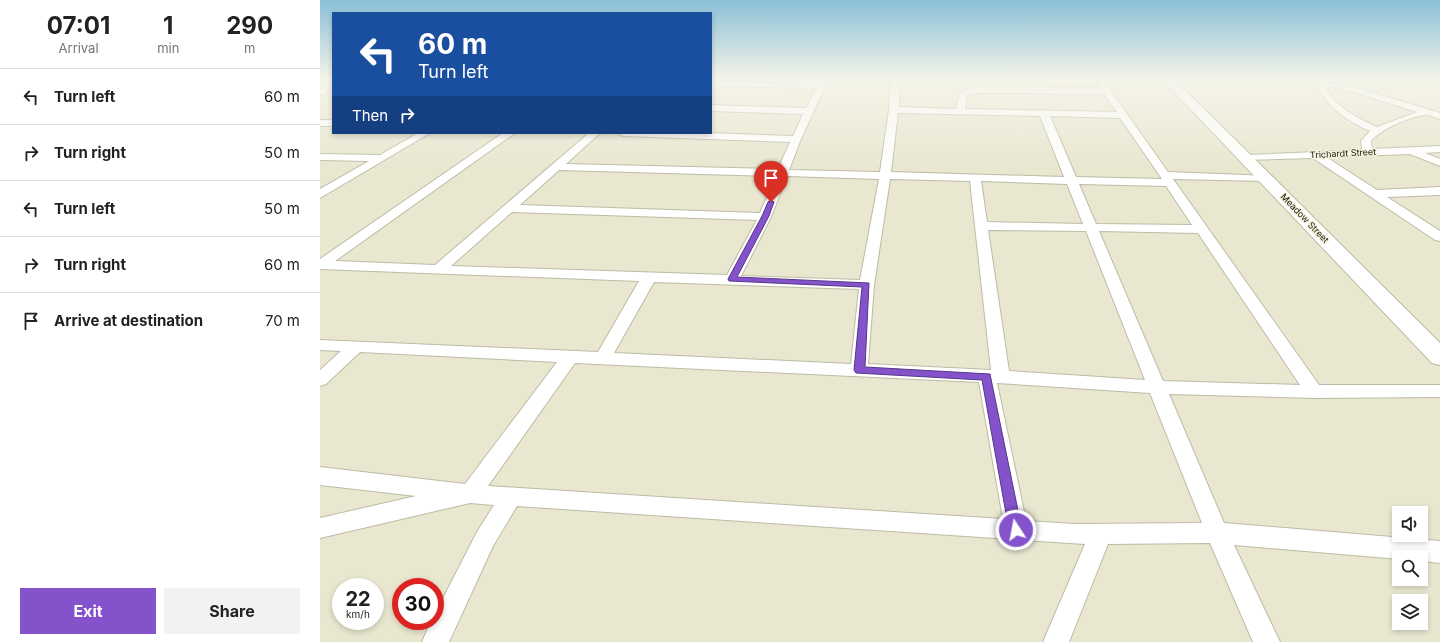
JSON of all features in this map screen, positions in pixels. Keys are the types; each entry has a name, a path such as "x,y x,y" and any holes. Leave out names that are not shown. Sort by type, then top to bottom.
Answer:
{"street":[{"path":"732,279 765,216 809,111 775,110"},
{"path":"859,370 866,285 886,175 894,110 1124,116"},
{"path":"1120,110 1314,392"},
{"name":"Meadow Street","path":"1199,110 1440,357"},
{"path":"1339,110 1348,117 1376,130"},
{"path":"1418,110 1440,116"},
{"path":"1367,152 1366,141 1369,135 1376,130 1425,112"},
{"path":"1044,114 1090,228 1158,387 1217,534 1267,642"},
{"path":"320,123 332,123"},
{"path":"320,194 423,134"},
{"path":"320,265 509,134"},
{"path":"439,269 594,134"},
{"path":"652,134 796,139"},
{"name":"Trichardt Street","path":"1246,158 1440,149"},
{"path":"1409,150 1440,163"},
{"path":"1315,155 1440,237"},
{"path":"320,157 381,158"},
{"path":"557,167 1071,181 1266,178"},
{"path":"975,178 981,226 994,377 1016,530"},
{"path":"1374,194 1440,191"},
{"path":"510,208 765,216"},
{"path":"1424,227 1440,225"},
{"path":"981,226 1202,229"},
{"path":"320,265 866,285"},
{"path":"603,358 649,277"},
{"path":"320,345 859,370 1158,387 1314,392 1440,391"},
{"path":"320,380 356,347"},
{"path":"320,528 470,494 570,357"},
{"path":"320,476 470,494 511,497 1100,535 1217,534 1440,552"},
{"path":"435,642 485,539 511,497"},
{"path":"1056,642 1100,535"}],"route":[{"path":"771,202 732,279 866,285 859,370 987,376 1016,530"}]}
